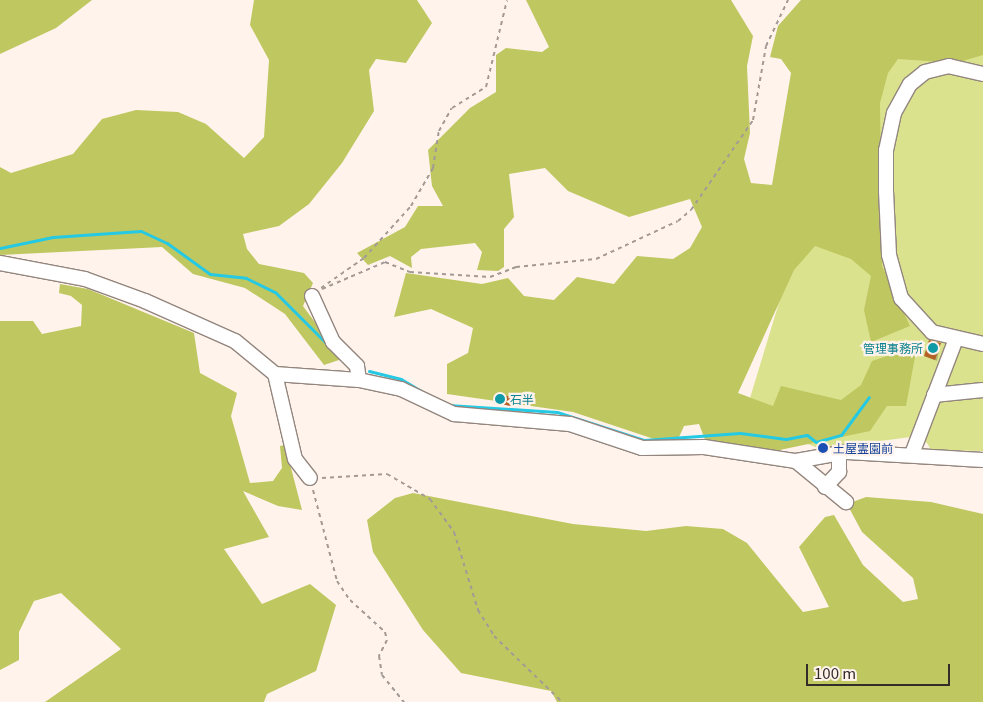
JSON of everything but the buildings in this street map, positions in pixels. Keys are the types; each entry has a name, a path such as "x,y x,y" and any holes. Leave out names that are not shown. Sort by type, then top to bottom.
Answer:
{"street":[{"path":"983,74 949,66 920,75 894,113 886,150 889,255 901,298 922,325 956,339 983,344"},
{"path":"0,263 85,279 145,301 235,341 275,374 359,380 401,389 454,414 562,423 642,448 704,447 796,461 838,454 912,454 983,460"},
{"path":"316,293 333,342 357,366 359,380"},
{"path":"912,454 956,339"},
{"path":"275,374 295,459 310,478"},
{"path":"934,395 983,390"},
{"path":"825,487 840,472 838,454"},
{"path":"796,461 825,487 846,502"}],"path":[{"path":"316,293 364,258 411,206 433,168 440,131 452,108 486,87 506,0"},
{"path":"316,293 385,262 410,272 490,277 516,267 596,259 678,221 691,210 752,120 766,46 788,0"},
{"path":"404,702 382,675 379,656 387,640 385,632 350,600 337,581 310,478 387,474 430,499 454,532 478,610 494,636 562,702"}],"green space":[{"path":"0,0 92,0 56,28 0,54"},
{"path":"254,0 417,0 432,23 406,63 376,59 369,70 374,111 342,163 309,204 279,226 243,234 247,249 259,264 304,273 313,283 303,306 342,359 324,365 285,314 245,288 193,274 162,247 0,255 0,167 11,173 73,154 102,119 136,110 178,112 206,124 244,158 264,137 269,60 250,25"},
{"path":"526,0 731,0 753,36 747,66 750,133 744,159 751,183 772,185 791,73 781,59 770,57 778,26 801,0 983,0 983,55 956,63 898,59 888,73 880,103 882,266 910,326 871,342 864,310 871,276 851,259 815,246 794,270 738,393 773,406 781,386 841,400 861,385 872,361 917,346 906,406 887,406 870,431 775,451 709,450 699,424 684,426 675,446 573,412 447,394 447,364 468,353 473,328 431,309 394,317 406,273 482,284 508,278 524,296 554,300 577,277 614,284 637,256 673,259 690,248 702,227 690,199 629,217 568,191 545,168 509,174 514,217 504,229 504,267 498,271 477,270 482,252 475,243 421,249 411,257 412,268 390,256 368,265 357,253 405,227 418,206 443,206 432,186 428,150 470,108 496,92 496,55 506,48 542,52 549,47"},
{"path":"983,52 983,451 931,450 927,443 911,437 820,449 808,444 736,444 809,204 844,56"},
{"path":"60,284 88,289 194,333 200,373 237,393 231,416 250,483 273,481 282,468 280,446 285,445 302,510 278,506 243,491 269,537 224,549 262,604 310,584 336,605 316,671 267,694 264,702 45,702 121,649 61,593 34,601 19,632 19,660 0,670 0,321 33,321 42,334 81,326 82,305 71,296 59,293"},
{"path":"413,493 573,524 646,531 686,526 723,529 747,543 803,612 829,607 799,547 825,517 834,515 863,565 903,602 918,599 913,578 862,532 847,504 866,497 931,502 983,514 983,702 557,702 551,691 461,673 423,630 373,552 367,520 395,498"}],"waterway":[{"path":"0,248 53,237 141,231 167,243 210,274 246,278 275,292 328,345"},
{"path":"369,371 401,379 421,391"},
{"path":"448,405 557,412 644,440 740,433 786,439 807,435 816,442 841,435 869,397"}],"place":[{"name":"管理事務所","path":"933,348"},
{"name":"石半","path":"500,399"},
{"name":"土屋霊園前","path":"823,448"}]}
